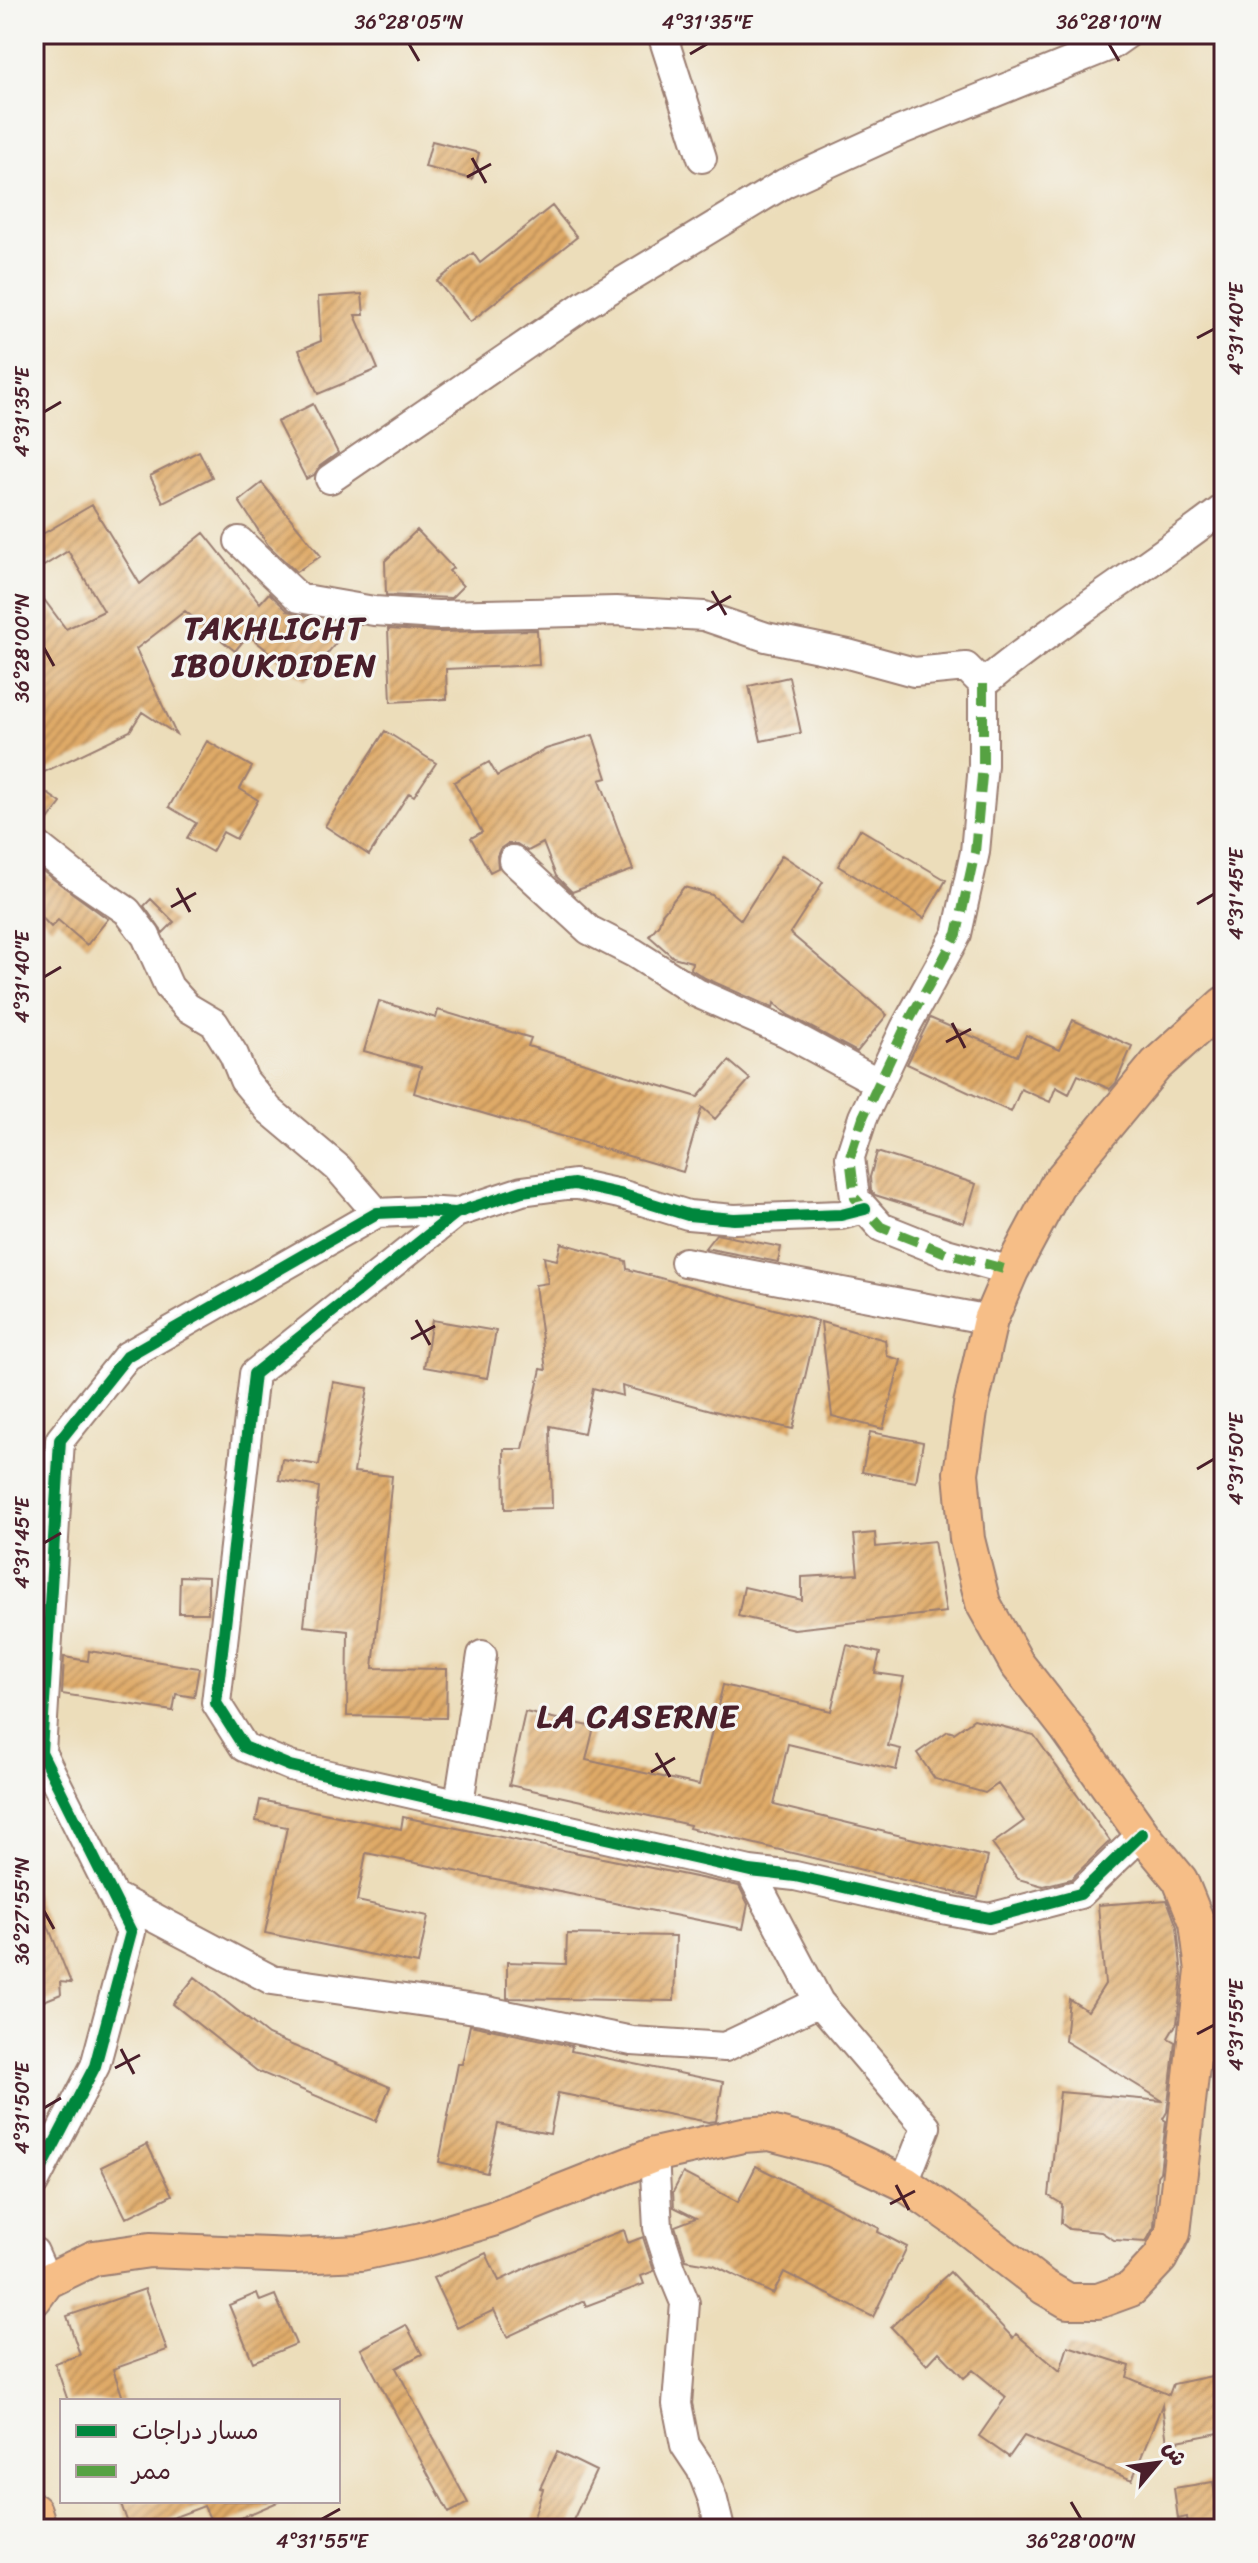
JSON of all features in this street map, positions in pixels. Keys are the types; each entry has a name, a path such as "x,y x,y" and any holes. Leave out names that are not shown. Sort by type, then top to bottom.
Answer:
{"main road":[{"path":"38,2277 94,2258 150,2250 294,2256 361,2253 422,2240 492,2219 654,2155 743,2135 770,2133 832,2149 904,2183 1044,2287 1068,2301 1098,2301 1131,2289 1160,2258 1173,2233 1203,1971 1197,1922 1180,1880 1142,1834 1017,1664 983,1603 967,1539 961,1473 971,1405 990,1320 1011,1271 1057,1185 1156,1065 1224,1004"},
{"path":"34,2511 40,2529"}],"street":[{"path":"662,34 702,158"},
{"path":"330,479 584,305 785,183 899,131 1110,46 1127,34"},
{"path":"983,684 1026,649 1224,508"},
{"path":"239,541 299,598 374,611 438,615 616,611 704,616 766,637 914,672 966,667 983,684 983,765 975,852 957,934 905,1028 863,1117 850,1157 855,1198 881,1227 946,1253 1011,1271"},
{"path":"34,843 127,911 146,936 169,987 187,1007 214,1023 234,1055 244,1080 269,1110 338,1168 377,1213"},
{"path":"513,860 589,930 634,953 697,993 785,1032 879,1083"},
{"path":"865,1209 841,1215 734,1219 688,1215 620,1194 574,1184 522,1191 456,1213 254,1374 216,1703 244,1747 290,1766 750,1871 795,1876 989,1918 1080,1894 1142,1834"},
{"path":"34,2183 95,2066 131,1932 41,1752 60,1440 127,1356 377,1213 456,1213"},
{"path":"685,1262 990,1320"},
{"path":"459,1803 482,1655"},
{"path":"750,1871 819,2002 926,2127 904,2183"},
{"path":"113,1896 272,1980 482,2010 632,2041 725,2047 819,2002"},
{"path":"654,2155 658,2228 685,2303 677,2404 685,2445 701,2469 720,2529"}],"building":[{"path":"432,141 479,153 472,179 425,167"},
{"path":"552,206 577,237 470,322 437,281 473,253 480,263"},
{"path":"362,294 364,315 355,315 378,369 318,394 299,350 321,341 318,297"},
{"path":"313,404 338,453 306,479 277,422"},
{"path":"199,451 212,477 163,502 150,476"},
{"path":"262,483 321,556 296,572 268,545 239,501"},
{"path":"92,505 140,584 204,533 260,603 269,593 288,611 316,618 340,638 305,681 248,635 235,651 185,611 136,649 176,734 142,712 130,731 34,777 34,586 66,629 104,611 68,551 34,572 34,539"},
{"path":"417,530 453,568 449,571 463,586 451,598 386,595 385,561"},
{"path":"388,629 438,632 537,630 539,665 446,669 447,699 391,702"},
{"path":"789,677 801,733 761,741 749,686"},
{"path":"385,731 436,763 414,796 409,793 369,855 325,826"},
{"path":"593,735 607,778 600,780 633,870 572,892 556,876 543,843 528,851 517,844 507,844 497,856 498,868 490,872 471,838 482,832 454,782 489,762 497,776 546,749"},
{"path":"207,741 252,767 240,789 258,800 236,839 223,832 212,852 187,838 196,823 169,807"},
{"path":"34,784 61,803 42,828 34,826"},
{"path":"860,829 946,880 924,918 838,866"},
{"path":"782,855 823,882 790,933 887,1015 857,1052 788,1015 774,1003 773,1008 705,978 691,969 692,962 673,957 649,936 684,887 712,895 741,920"},
{"path":"34,865 108,919 87,945 58,920 51,927 34,909"},
{"path":"151,899 174,922 163,933 144,906"},
{"path":"379,1001 436,1018 438,1010 531,1038 528,1046 698,1097 729,1061 750,1079 715,1119 702,1107 683,1172 414,1093 421,1067 364,1051"},
{"path":"930,1018 1017,1056 1026,1035 1059,1050 1073,1020 1132,1046 1116,1083 1110,1089 1078,1075 1069,1094 1056,1087 1050,1102 1021,1089 1011,1112 907,1064"},
{"path":"877,1152 976,1184 964,1223 875,1195 871,1191 870,1177"},
{"path":"716,1234 781,1247 778,1262 705,1248"},
{"path":"561,1243 626,1261 627,1269 818,1321 793,1429 622,1386 623,1396 593,1388 584,1433 550,1426 552,1508 505,1509 504,1449 523,1449 541,1369 546,1370 535,1285 548,1283 544,1257 557,1260"},
{"path":"432,1320 496,1331 487,1378 424,1367"},
{"path":"821,1322 885,1340 887,1356 901,1360 883,1429 832,1416"},
{"path":"333,1382 368,1388 354,1472 392,1476 373,1668 447,1669 446,1718 347,1716 348,1631 304,1626 319,1487 279,1480 282,1459 319,1465"},
{"path":"870,1432 923,1442 916,1482 862,1472"},
{"path":"875,1533 876,1547 934,1541 946,1612 794,1629 738,1616 744,1587 802,1600 802,1577 858,1574 854,1535"},
{"path":"180,1576 208,1577 208,1613 179,1613"},
{"path":"847,1645 880,1653 875,1673 904,1677 888,1746 901,1749 896,1770 788,1744 774,1805 988,1857 978,1898 689,1828 690,1825 509,1785 525,1712 594,1727 586,1760 699,1785 723,1685 831,1711"},
{"path":"89,1651 199,1668 194,1697 176,1694 173,1711 62,1694 64,1657 88,1661"},
{"path":"974,1719 1034,1735 1110,1841 1071,1879 1043,1886 1018,1879 992,1844 1024,1821 998,1784 985,1793 935,1779 917,1753 948,1731 954,1733"},
{"path":"260,1800 401,1829 403,1817 739,1886 748,1904 743,1929 366,1853 357,1901 428,1916 418,1964 265,1933 287,1827 256,1821"},
{"path":"34,1891 71,1983 60,1982 61,1994 34,2005"},
{"path":"1167,1900 1177,1927 1182,1976 1177,2023 1168,2038 1175,2042 1167,2112 1163,2119 1166,2121 1157,2176 1154,2227 1146,2242 1114,2240 1101,2232 1069,2229 1061,2223 1062,2204 1049,2196 1060,2092 1163,2101 1065,2041 1069,1999 1088,2011 1105,1984 1098,1905"},
{"path":"567,1934 676,1936 674,2001 507,1998 507,1962 566,1964"},
{"path":"195,1977 268,2035 390,2087 376,2121 257,2071 173,2004"},
{"path":"470,2025 572,2046 571,2051 723,2082 716,2121 558,2093 550,2134 498,2124 487,2173 439,2162 458,2064 462,2064"},
{"path":"147,2144 172,2195 126,2218 101,2167"},
{"path":"756,2166 879,2228 878,2232 907,2247 873,2317 784,2272 773,2294 714,2265 686,2260 675,2226 696,2218 674,2207 673,2192 683,2173 738,2202"},
{"path":"624,2230 628,2243 643,2237 654,2271 641,2276 644,2284 586,2306 584,2301 507,2337 494,2310 457,2328 433,2278 486,2253 499,2281 534,2264"},
{"path":"950,2272 1013,2338 1016,2334 1060,2371 1068,2346 1130,2366 1127,2377 1169,2395 1173,2384 1212,2376 1224,2432 1167,2443 1162,2405 1132,2480 1024,2436 1009,2457 979,2436 1006,2397 973,2370 964,2378 939,2352 927,2365 891,2327"},
{"path":"145,2289 167,2350 113,2369 123,2399 67,2399 55,2363 80,2355 67,2316"},
{"path":"257,2293 260,2301 275,2295 296,2344 253,2362 229,2305"},
{"path":"406,2325 422,2354 396,2368 468,2503 449,2513 361,2349"},
{"path":"557,2452 596,2471 569,2529 530,2529 543,2489 540,2488"},
{"path":"1213,2482 1220,2529 1189,2529 1187,2517 1178,2519 1174,2488"},
{"path":"121,2503 275,2503 215,2529 204,2506 143,2529 130,2529"}],"marked path":[{"path":"983,684 983,765 975,852 957,934 905,1028 863,1117 850,1157 855,1198 881,1227 946,1253 1011,1271"}],"cycle path":[{"path":"34,2183 95,2066 131,1932 41,1752 60,1440 127,1356 377,1213 456,1213 522,1191 574,1184 620,1194 688,1215 734,1219 841,1215 865,1209"},
{"path":"456,1213 254,1374 216,1703 244,1747 290,1766 750,1871 795,1876 989,1918 1080,1894 1142,1834"}],"district":[{"name":"TAKHLICHT IBOUKDIDEN","path":"275,646"},
{"name":"LA CASERNE","path":"638,1716"}]}
